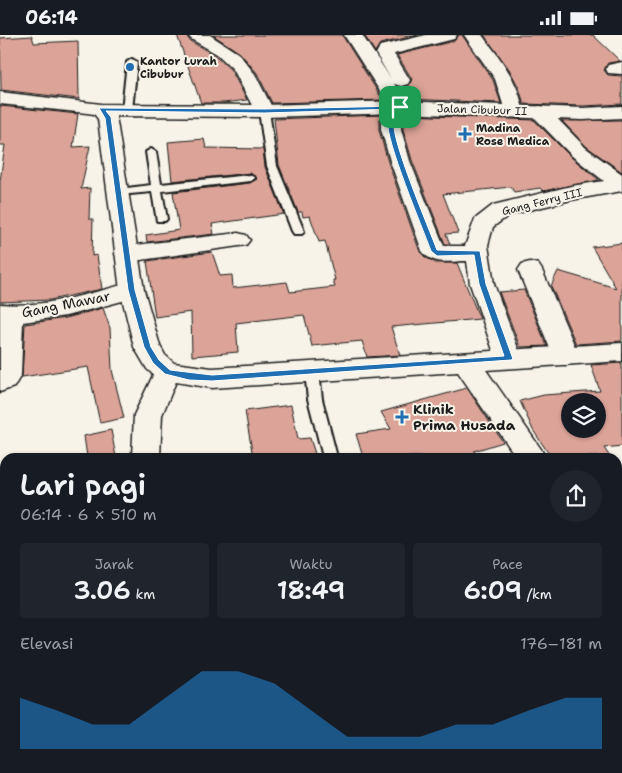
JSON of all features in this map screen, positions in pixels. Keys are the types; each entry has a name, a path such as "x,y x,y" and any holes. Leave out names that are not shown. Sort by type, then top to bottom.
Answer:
{"street":[{"path":"200,35 229,54 242,67 264,111"},
{"path":"353,35 408,107"},
{"path":"408,107 385,51 390,48 448,35"},
{"path":"472,35 506,81 512,98 513,110"},
{"name":"Jalan Cibubur II","path":"0,98 101,110 264,111 408,107 540,112 622,112"},
{"path":"408,107 391,121 391,129 400,161 434,251 437,253 478,253"},
{"path":"101,110 108,117 132,290 147,347 156,361 168,372 189,377 212,378 622,352"},
{"path":"540,112 579,152 622,182"},
{"name":"Gang Ferry III","path":"509,359 482,284 476,245 483,224 501,210 571,193 616,186 622,182"},
{"path":"127,254 238,240"},
{"path":"530,270 566,356"},
{"name":"Gang Mawar","path":"5,314 71,305 132,290"},
{"path":"0,383 8,375 5,314"},
{"path":"465,361 528,453"},
{"path":"146,453 148,415 168,372"}],"lane":[{"path":"127,110 132,62"},
{"path":"264,111 272,166 298,231"},
{"path":"151,152 161,219"},
{"path":"119,192 250,178"},
{"path":"312,372 315,399 329,453"}],"building":[{"path":"177,35 186,35 190,41 216,56 231,70 247,100 201,103"},
{"path":"213,35 342,35 383,100 272,103 257,73 240,53"},
{"path":"364,35 418,35 380,44 375,52"},
{"path":"459,35 462,35 493,80 501,103 407,99 399,87 409,86 412,79 397,55 454,41"},
{"path":"484,35 593,35 620,61 608,63 604,70 608,75 622,76 622,104 583,106 524,104 519,88 509,69"},
{"path":"32,36 34,43 78,41 79,99 1,90 0,38"},
{"path":"0,106 78,114 73,147 90,146 81,189 90,188 89,219 93,219 92,256 97,255 102,289 50,300 0,302 0,181 5,145 0,145"},
{"path":"382,115 379,121 379,130 388,162 420,252 436,263 457,263 480,319 391,327 400,355 367,357 362,341 312,346 304,315 236,323 238,352 192,356 191,312 155,317 147,261 212,252 220,276 232,275 233,288 287,282 290,292 335,287 325,241 319,242 310,216 303,217 302,212 298,212 279,165 274,119"},
{"path":"407,115 534,120 571,157 599,180 543,191 540,188 514,192 511,187 443,194 458,233 446,234 450,244 445,244 412,160 403,129 403,122"},
{"path":"622,120 622,172 587,147 562,121"},
{"path":"204,139 206,148 263,149 265,167 284,214 212,224 214,234 147,242 146,235 179,230 173,192 250,183 257,179 250,173 172,181 168,142"},
{"path":"622,243 622,341 576,344 551,286 558,271 616,288 592,247"},
{"path":"524,290 547,346 520,347 499,292"},
{"path":"103,308 110,328 112,370 124,418 100,423 88,367 22,377 25,324 66,318"},
{"path":"622,363 622,446 604,448 607,453 548,453 533,430 520,401 544,395 561,394 561,438 606,438 606,393 572,393 600,391 591,365"},
{"path":"467,388 503,442 474,451 475,453 362,453 356,434 391,429 381,412"},
{"path":"291,405 298,439 310,438 315,453 252,453 245,411"},
{"path":"111,430 115,453 86,453 84,436"}],"place":[{"name":"Kantor Lurah Cibubur","path":"130,67"},
{"name":"Madina Rose Medica","path":"465,134"},
{"name":"Klinik Prima Husada","path":"402,417"}],"route":[{"path":"400,107 391,121 391,129 400,161 434,251 437,253 478,253 482,284 509,359 212,378 189,377 168,372 156,361 147,347 132,290 108,117 101,110 264,111 400,107"}]}
